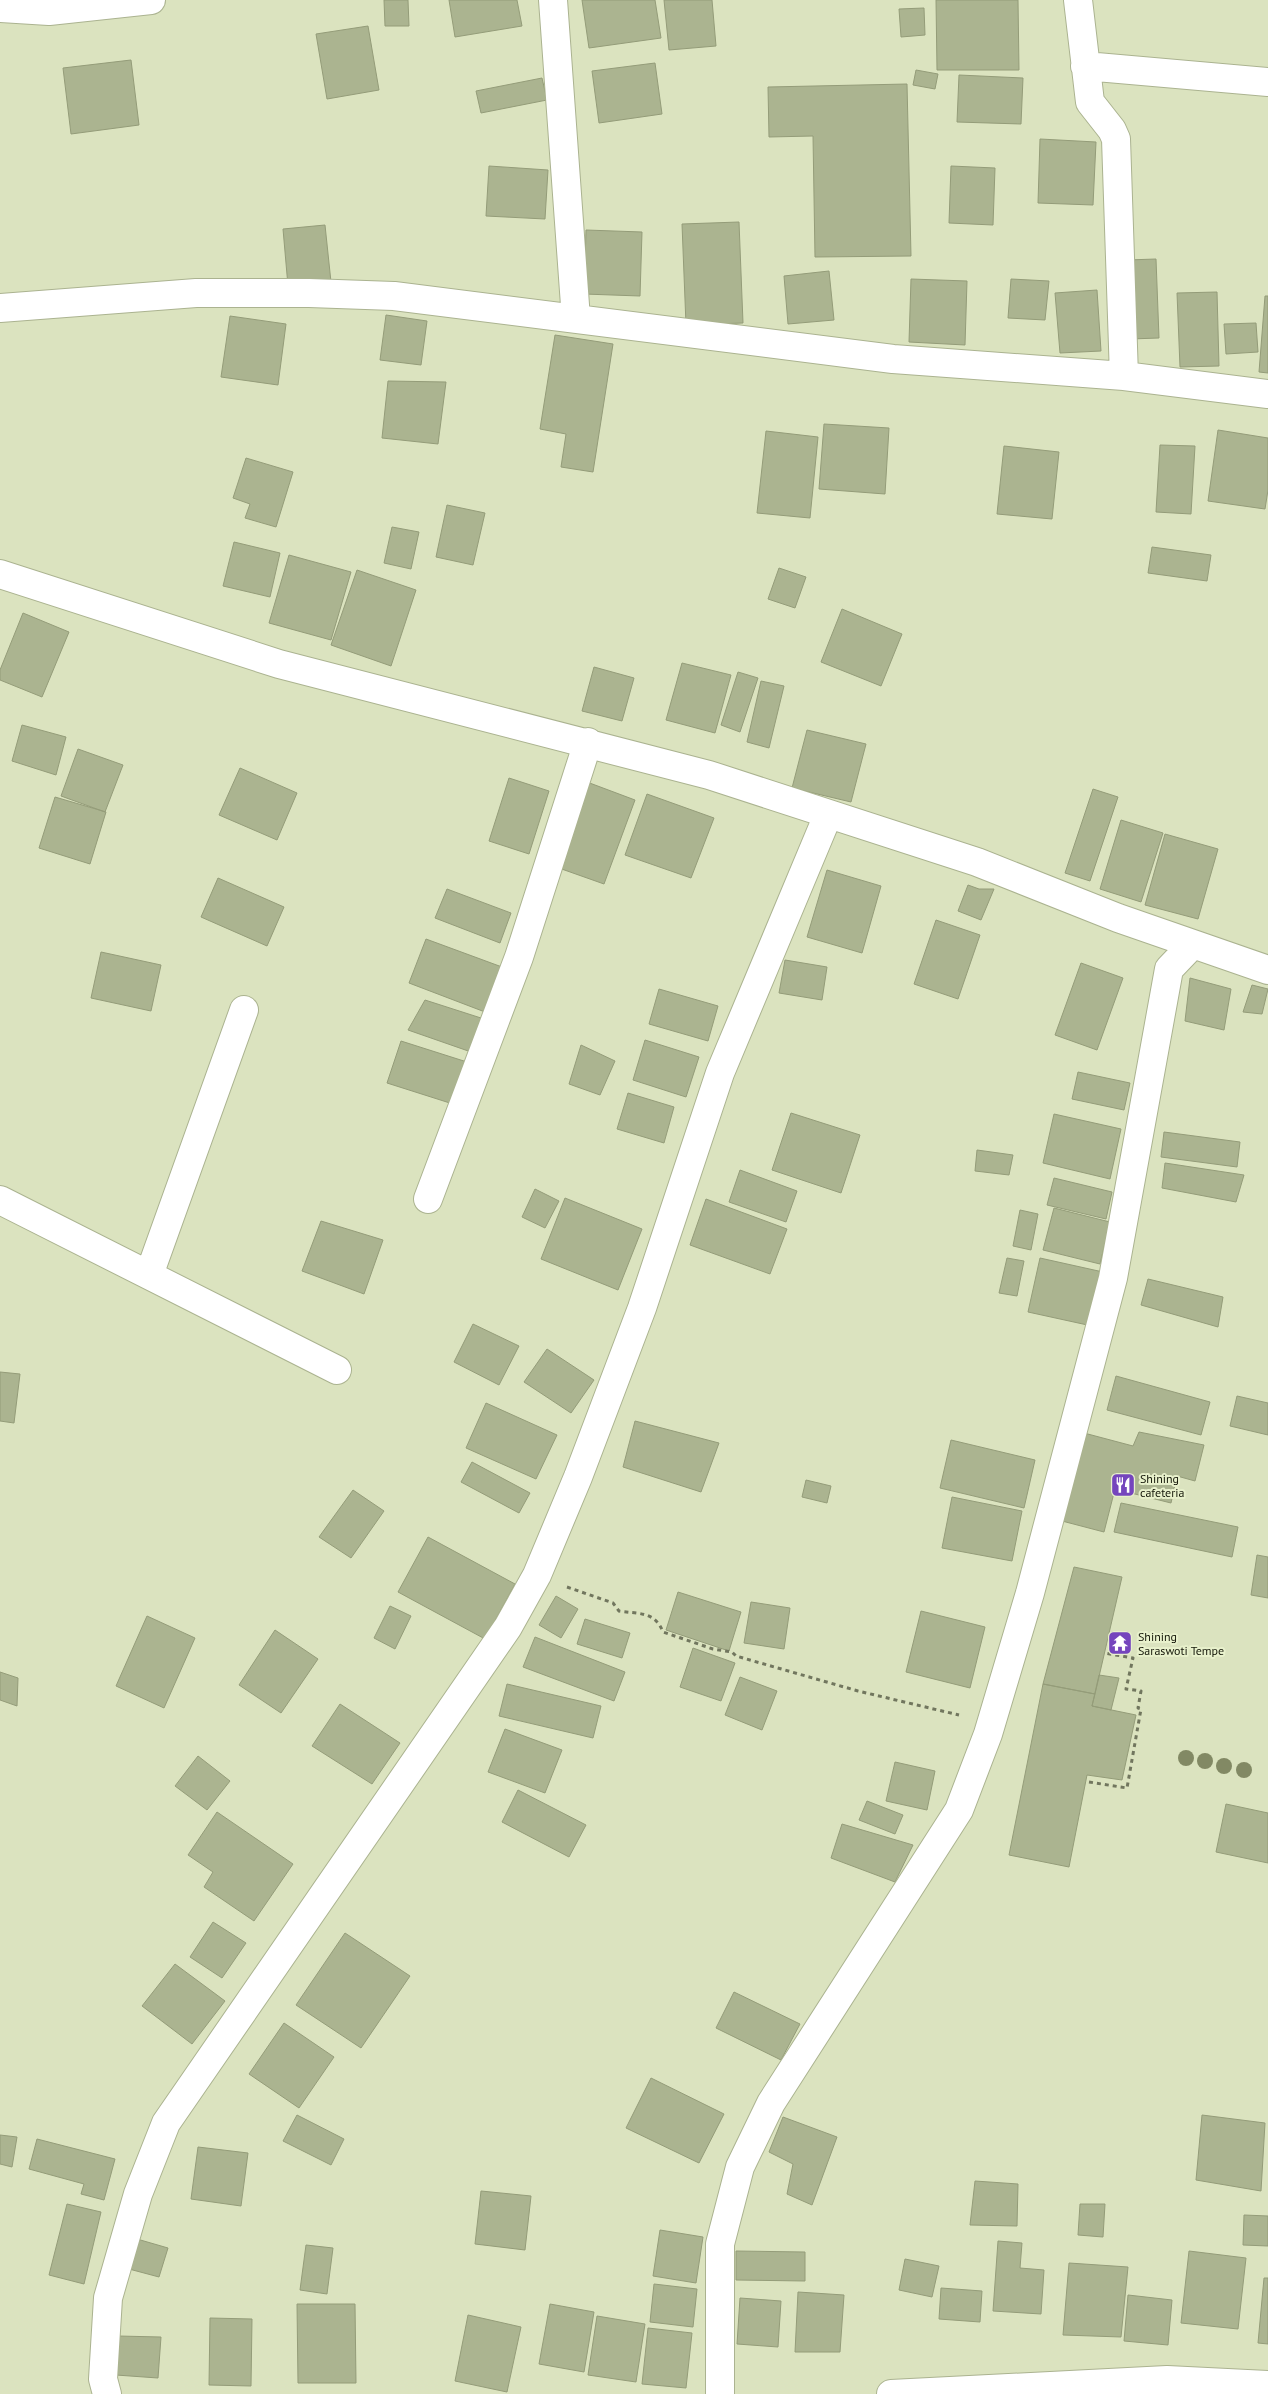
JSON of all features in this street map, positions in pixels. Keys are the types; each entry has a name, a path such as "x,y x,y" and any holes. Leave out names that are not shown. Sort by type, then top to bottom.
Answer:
{"street":[{"path":"0,8 49,11 151,0"},
{"path":"553,0 576,319"},
{"path":"1078,0 1090,102 1112,130 1116,139 1124,376"},
{"path":"1085,66 1268,82"},
{"path":"0,308 196,293 309,293 394,296 893,359 1124,376 1268,394"},
{"path":"0,574 279,664 588,742 709,776 977,862 1192,945 1268,970"},
{"path":"428,1199 519,957 588,742"},
{"path":"107,2394 103,2379 108,2298 138,2194 166,2123 508,1627 538,1575 578,1478 642,1308 720,1074 828,815"},
{"path":"720,2394 720,2244 740,2167 771,2103 958,1810 991,1722 1030,1593 1113,1278 1169,969 1192,945"},
{"path":"149,1275 244,1010"},
{"path":"0,1200 337,1370"},
{"path":"891,2394 1167,2380 1268,2385"}],"path":[{"path":"538,1575 560,1586 575,1587 613,1602 619,1611 652,1616 659,1623 663,1632 713,1649 732,1652 736,1656 858,1691 991,1722"},
{"path":"1089,1782 1127,1788 1141,1708 1138,1708 1141,1691 1126,1689 1133,1658 1104,1653"}],"building":[{"path":"384,0 408,0 409,26 385,26"},
{"path":"449,0 517,0 522,26 455,37"},
{"path":"582,0 655,0 661,38 589,48"},
{"path":"664,0 712,0 716,46 669,50"},
{"path":"936,0 1018,0 1019,70 937,70"},
{"path":"924,8 925,35 901,37 899,9"},
{"path":"368,26 379,90 327,99 316,34"},
{"path":"131,60 139,125 71,134 63,68"},
{"path":"655,63 662,114 599,123 592,71"},
{"path":"916,70 938,74 935,89 913,85"},
{"path":"959,75 1023,78 1021,124 957,122"},
{"path":"542,78 547,100 481,113 476,91"},
{"path":"907,84 911,256 815,257 813,136 769,137 768,87"},
{"path":"1040,139 1096,142 1093,205 1038,203"},
{"path":"489,166 548,170 545,219 486,216"},
{"path":"951,166 995,168 993,225 949,223"},
{"path":"739,222 743,323 686,325 682,224"},
{"path":"325,225 331,282 288,286 283,229"},
{"path":"586,230 642,232 640,296 584,294"},
{"path":"1156,259 1159,338 1130,339 1127,260"},
{"path":"829,271 834,320 788,324 784,276"},
{"path":"911,279 967,281 965,345 909,342"},
{"path":"1011,279 1049,281 1045,320 1008,318"},
{"path":"1097,290 1101,351 1060,353 1055,293"},
{"path":"1217,292 1219,366 1180,367 1177,293"},
{"path":"1265,296 1268,296 1268,373 1259,372"},
{"path":"386,315 427,321 421,365 380,360"},
{"path":"230,316 286,324 278,385 221,377"},
{"path":"1256,323 1258,352 1226,354 1224,324"},
{"path":"555,335 613,344 593,472 561,467 566,434 540,429"},
{"path":"388,381 446,382 438,444 382,438"},
{"path":"824,424 889,428 885,494 819,489"},
{"path":"1218,430 1268,438 1268,490 1265,509 1208,501"},
{"path":"766,431 818,437 810,518 757,513"},
{"path":"1160,445 1195,446 1191,514 1156,512"},
{"path":"1004,446 1059,452 1052,519 997,514"},
{"path":"246,458 293,472 276,527 245,518 250,504 233,498"},
{"path":"447,505 485,513 473,565 436,557"},
{"path":"392,527 419,532 411,569 384,563"},
{"path":"234,542 280,553 270,597 223,586"},
{"path":"1152,547 1211,555 1207,581 1148,573"},
{"path":"289,555 351,572 331,640 269,623"},
{"path":"779,568 806,577 795,608 768,599"},
{"path":"357,570 416,590 391,666 331,645"},
{"path":"842,609 902,634 881,686 821,662"},
{"path":"23,613 69,632 42,697 0,680 0,670"},
{"path":"682,663 731,675 715,733 666,720"},
{"path":"594,667 634,678 622,721 582,711"},
{"path":"738,672 758,678 740,732 721,725"},
{"path":"761,681 784,686 769,748 747,742"},
{"path":"22,725 66,737 56,775 12,761"},
{"path":"807,730 866,744 851,802 792,788"},
{"path":"78,749 123,765 105,812 61,796"},
{"path":"240,768 297,793 277,840 219,815"},
{"path":"509,778 549,791 529,854 489,841"},
{"path":"587,782 635,800 604,884 556,867"},
{"path":"1093,789 1118,797 1090,881 1065,873"},
{"path":"647,794 714,818 691,878 625,855"},
{"path":"55,797 106,812 90,864 39,848"},
{"path":"1121,820 1163,833 1141,902 1100,889"},
{"path":"1165,834 1218,849 1198,919 1145,905"},
{"path":"827,870 881,886 862,953 807,937"},
{"path":"218,878 284,907 267,946 201,917"},
{"path":"968,885 979,889 994,889 981,920 958,911"},
{"path":"447,889 511,913 500,943 435,918"},
{"path":"936,920 980,935 958,999 914,984"},
{"path":"426,939 502,967 485,1012 409,983"},
{"path":"101,952 161,965 151,1011 91,998"},
{"path":"785,960 827,967 822,1000 779,993"},
{"path":"1081,963 1123,978 1097,1050 1055,1035"},
{"path":"1190,978 1231,989 1224,1030 1185,1021"},
{"path":"1252,985 1268,989 1262,1014 1243,1012"},
{"path":"659,989 718,1006 708,1041 649,1024"},
{"path":"425,1000 481,1018 474,1053 408,1030"},
{"path":"645,1040 699,1057 686,1097 633,1080"},
{"path":"401,1041 467,1062 453,1104 387,1083"},
{"path":"581,1045 615,1061 600,1095 569,1084"},
{"path":"1078,1072 1130,1083 1124,1110 1072,1099"},
{"path":"628,1093 674,1107 664,1143 617,1129"},
{"path":"791,1113 860,1135 841,1193 772,1170"},
{"path":"1054,1114 1121,1129 1110,1179 1043,1163"},
{"path":"1164,1132 1240,1142 1237,1167 1161,1157"},
{"path":"977,1150 1013,1155 1009,1175 975,1171"},
{"path":"1165,1163 1244,1175 1236,1202 1162,1188"},
{"path":"740,1170 797,1191 786,1222 729,1202"},
{"path":"1054,1178 1112,1192 1106,1219 1047,1205"},
{"path":"535,1189 559,1201 545,1228 522,1217"},
{"path":"565,1198 642,1229 618,1290 541,1259"},
{"path":"706,1199 787,1229 770,1274 690,1245"},
{"path":"1054,1208 1110,1222 1100,1264 1043,1250"},
{"path":"1020,1210 1038,1214 1031,1250 1013,1246"},
{"path":"321,1221 383,1240 364,1294 302,1271"},
{"path":"1007,1258 1024,1261 1017,1296 999,1293"},
{"path":"1040,1258 1103,1272 1092,1326 1028,1312"},
{"path":"1148,1279 1223,1297 1218,1327 1141,1305"},
{"path":"473,1324 519,1346 499,1385 454,1362"},
{"path":"547,1349 594,1380 571,1413 524,1382"},
{"path":"0,1372 20,1374 14,1423 0,1421"},
{"path":"1116,1376 1210,1402 1201,1435 1107,1410"},
{"path":"1237,1396 1268,1403 1268,1435 1230,1426"},
{"path":"486,1403 557,1435 536,1479 466,1448"},
{"path":"635,1421 719,1443 701,1492 623,1467"},
{"name":"Shining cafeteria","path":"1139,1432 1204,1445 1195,1481 1177,1476 1171,1503 1115,1489 1104,1532 1062,1521 1084,1433 1133,1446"},
{"path":"951,1440 1035,1460 1024,1508 940,1488"},
{"path":"472,1462 530,1493 519,1513 461,1482"},
{"path":"806,1480 831,1486 827,1503 802,1497"},
{"path":"353,1490 384,1511 351,1558 319,1537"},
{"path":"952,1497 1022,1511 1012,1561 942,1548"},
{"path":"1121,1503 1238,1527 1232,1557 1114,1532"},
{"path":"428,1537 515,1584 485,1639 398,1592"},
{"path":"1257,1555 1268,1557 1268,1598 1251,1595"},
{"path":"1074,1567 1122,1577 1095,1694 1043,1684"},
{"path":"678,1592 741,1612 729,1651 666,1630"},
{"path":"556,1596 578,1609 561,1638 539,1625"},
{"path":"751,1602 790,1608 784,1649 744,1643"},
{"path":"390,1606 411,1616 395,1649 374,1638"},
{"path":"921,1611 985,1627 970,1688 906,1672"},
{"path":"147,1616 195,1638 164,1708 116,1686"},
{"path":"585,1619 630,1633 622,1658 577,1644"},
{"path":"275,1630 318,1659 281,1713 239,1685"},
{"name":"Shining Saraswoti Tempe","path":"1115,1634 1128,1636 1124,1652 1112,1649"},
{"path":"535,1637 625,1672 614,1701 523,1667"},
{"path":"693,1648 735,1663 721,1701 680,1687"},
{"path":"0,1672 18,1678 17,1706 0,1700"},
{"path":"1099,1675 1119,1678 1111,1710 1092,1706"},
{"path":"740,1677 777,1691 762,1730 725,1715"},
{"path":"507,1684 601,1706 593,1738 499,1716"},
{"path":"1043,1684 1095,1694 1092,1706 1136,1715 1122,1780 1087,1775 1069,1867 1009,1855"},
{"path":"340,1704 400,1743 372,1784 312,1746"},
{"path":"505,1729 562,1750 545,1793 488,1772"},
{"path":"198,1756 230,1781 207,1810 175,1786"},
{"path":"895,1762 935,1771 927,1810 886,1801"},
{"path":"518,1790 586,1825 569,1857 502,1822"},
{"path":"867,1801 903,1815 895,1834 859,1820"},
{"path":"1226,1804 1268,1813 1268,1863 1216,1852"},
{"path":"217,1812 293,1864 254,1921 204,1887 213,1872 188,1855"},
{"path":"842,1824 913,1845 895,1882 831,1858"},
{"path":"213,1922 246,1943 222,1978 190,1957"},
{"path":"345,1933 410,1976 361,2048 296,2005"},
{"path":"175,1964 225,2001 192,2044 142,2006"},
{"path":"734,1992 800,2024 781,2060 716,2028"},
{"path":"284,2023 334,2057 299,2108 249,2074"},
{"path":"651,2078 724,2114 699,2163 626,2128"},
{"path":"297,2115 344,2139 331,2165 283,2141"},
{"path":"1202,2115 1265,2123 1261,2191 1196,2180"},
{"path":"783,2117 837,2137 812,2205 787,2194 793,2164 769,2152"},
{"path":"0,2135 17,2137 12,2167 0,2164"},
{"path":"37,2139 115,2159 104,2200 81,2194 84,2184 29,2169"},
{"path":"198,2147 248,2153 241,2206 191,2199"},
{"path":"975,2181 1018,2184 1017,2226 970,2225"},
{"path":"481,2191 531,2196 525,2250 475,2244"},
{"path":"67,2204 101,2212 84,2284 49,2275"},
{"path":"1080,2204 1105,2204 1103,2237 1078,2235"},
{"path":"1244,2215 1268,2216 1268,2246 1243,2245"},
{"path":"660,2230 703,2237 696,2283 653,2276"},
{"path":"137,2239 168,2248 159,2277 129,2269"},
{"path":"998,2241 1022,2243 1020,2268 1044,2270 1041,2314 993,2311"},
{"path":"306,2245 333,2248 327,2294 300,2290"},
{"path":"736,2251 805,2252 805,2281 736,2280"},
{"path":"1189,2251 1246,2258 1238,2329 1181,2323"},
{"path":"905,2259 939,2266 932,2297 899,2290"},
{"path":"1069,2263 1128,2267 1121,2337 1063,2335"},
{"path":"1264,2278 1268,2278 1268,2344 1258,2343"},
{"path":"654,2284 697,2289 693,2327 650,2322"},
{"path":"941,2288 982,2291 980,2322 939,2319"},
{"path":"798,2292 844,2295 840,2352 795,2352"},
{"path":"1128,2295 1172,2300 1168,2345 1124,2341"},
{"path":"740,2298 781,2301 778,2347 737,2344"},
{"path":"297,2304 355,2304 356,2383 298,2383"},
{"path":"550,2304 594,2312 584,2372 539,2364"},
{"path":"468,2315 521,2327 507,2392 455,2381"},
{"path":"597,2316 645,2324 636,2382 588,2375"},
{"path":"210,2318 252,2319 251,2386 209,2385"},
{"path":"648,2328 692,2333 686,2388 642,2384"},
{"path":"118,2336 161,2337 158,2378 116,2375"}],"place":[{"name":"Shining cafeteria","path":"1123,1485"},
{"name":"Shining Saraswoti Tempe","path":"1120,1643"}]}
